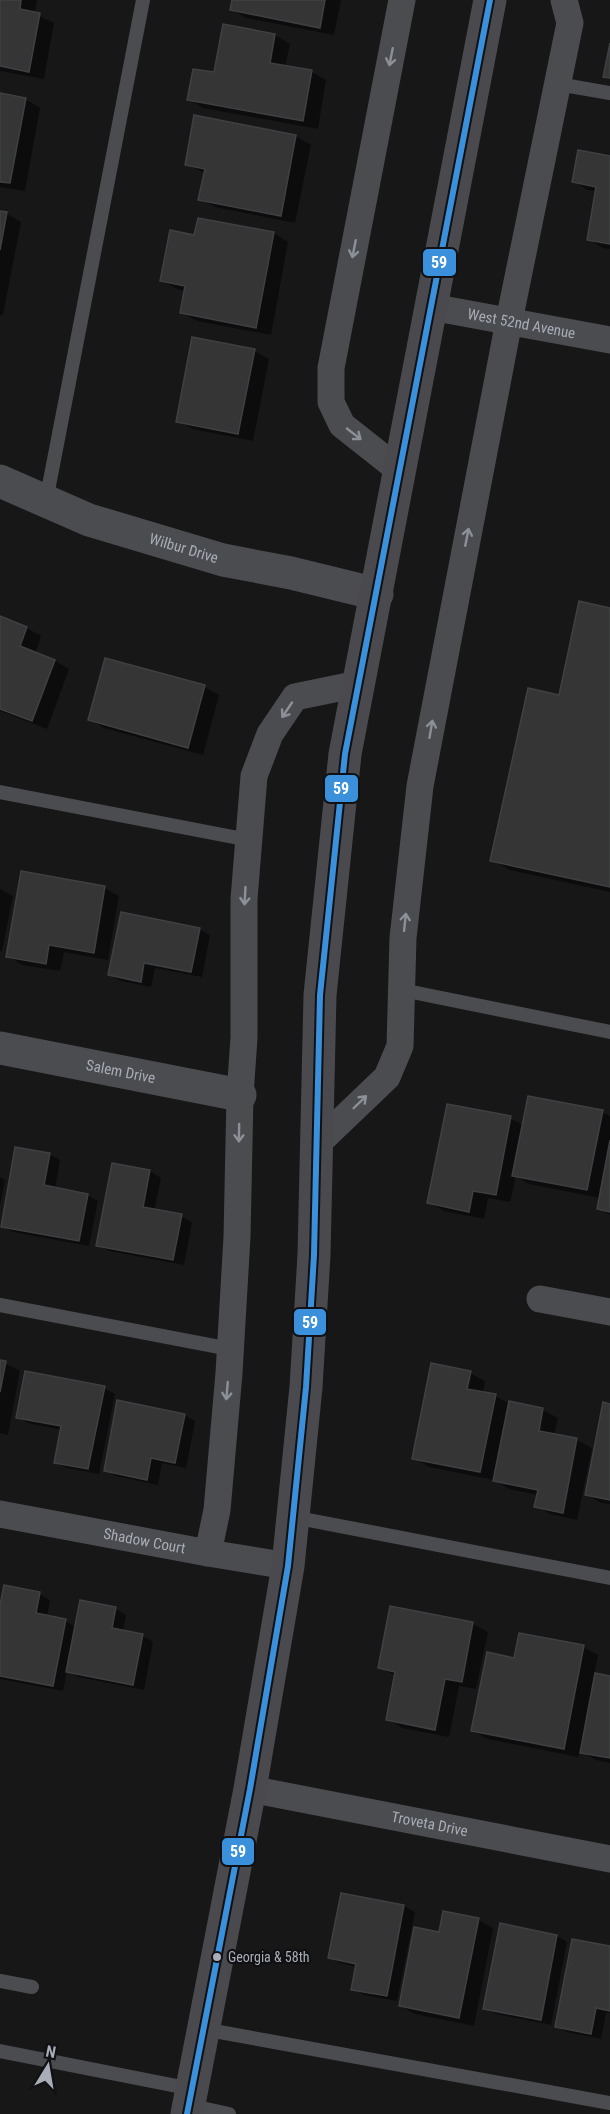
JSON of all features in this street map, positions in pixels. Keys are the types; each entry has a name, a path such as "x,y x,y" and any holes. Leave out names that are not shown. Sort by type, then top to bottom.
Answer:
{"main road":[{"path":"189,2103 250,1789 288,1566 306,1387 315,1255 320,996 345,754 490,0"}],"street":[{"path":"399,470 342,424 331,402 331,368 402,0"},
{"path":"318,1143 387,1077 400,1046 403,938 420,786 508,321 570,23 564,0"},
{"name":"West 52nd Avenue","path":"431,307 610,340"},
{"name":"Wilbur Drive","path":"0,481 88,520 223,560 291,573 377,594"},
{"path":"208,1553 217,1510 237,1237 240,1095 244,1038 244,899 254,776 270,734 295,697 358,684"},
{"name":"Salem Drive","path":"0,1048 240,1095"},
{"path":"540,1299 610,1312"},
{"name":"Shadow Court","path":"0,1514 288,1566"},
{"name":"Troveta Drive","path":"250,1789 610,1859"}],"lane":[{"path":"46,501 143,0"},
{"path":"558,84 610,93"},
{"path":"0,792 249,840"},
{"path":"402,990 610,1032"},
{"path":"0,1305 230,1349"},
{"path":"293,1517 610,1578"},
{"path":"0,1981 32,1987"},
{"path":"203,2029 610,2103"},
{"path":"0,2051 229,2114"}],"building":[{"path":"0,0 21,0 20,9 40,13 29,72 0,66"},
{"path":"232,0 325,0 320,28 230,10"},
{"path":"223,24 275,34 270,63 312,70 303,121 187,100 193,69 214,72"},
{"path":"610,43 610,78 603,77"},
{"path":"0,93 26,98 10,183 0,182"},
{"path":"194,115 296,135 281,216 198,200 205,169 185,165"},
{"path":"578,150 610,156 610,244 587,240 596,187 572,182"},
{"path":"0,211 7,212 0,250"},
{"path":"198,218 274,232 256,328 180,313 185,286 160,281 170,230 194,235"},
{"path":"192,337 255,349 238,434 176,422"},
{"path":"579,601 610,608 610,887 490,861 528,688 559,695"},
{"path":"0,616 27,627 20,646 55,660 32,721 0,709"},
{"path":"105,658 205,685 188,748 88,720"},
{"path":"21,871 105,886 94,953 49,945 46,964 6,957"},
{"path":"121,912 200,928 191,972 144,963 141,982 108,975"},
{"path":"528,1096 603,1110 587,1190 512,1176"},
{"path":"447,1104 511,1116 496,1195 473,1191 469,1212 427,1203"},
{"path":"610,1140 610,1212 597,1209"},
{"path":"15,1147 50,1153 44,1185 88,1194 79,1241 1,1227"},
{"path":"112,1163 150,1170 143,1207 182,1214 173,1260 96,1246"},
{"path":"0,1360 6,1361 0,1392"},
{"path":"431,1363 471,1371 467,1389 496,1394 480,1472 412,1459"},
{"path":"25,1371 105,1386 88,1469 54,1463 61,1426 16,1418"},
{"path":"117,1400 185,1414 175,1463 151,1458 147,1480 104,1471"},
{"path":"509,1401 543,1408 539,1431 577,1438 563,1513 534,1507 538,1490 493,1481"},
{"path":"603,1402 610,1404 610,1500 585,1495"},
{"path":"4,1585 40,1592 36,1613 66,1619 53,1686 0,1676 0,1605"},
{"path":"80,1600 116,1607 112,1628 143,1634 133,1685 66,1672"},
{"path":"390,1606 473,1622 462,1682 445,1679 435,1730 386,1720 395,1672 378,1668"},
{"path":"519,1633 584,1645 564,1749 471,1731 487,1652 514,1658"},
{"path":"595,1673 610,1676 610,1758 580,1753"},
{"path":"341,1893 404,1905 387,1996 351,1990 356,1964 328,1958"},
{"path":"443,1911 479,1918 459,2018 399,2006 414,1927 439,1932"},
{"path":"500,1923 557,1935 541,2020 483,2009"},
{"path":"572,1939 610,1946 610,2011 596,2008 591,2034 555,2027"}],"transit line":[{"name":"59","path":"187,2114 250,1789 288,1566 306,1387 314,1255 320,995 345,754 490,0"}],"place":[{"name":"Georgia & 58th","path":"217,1957"}]}
